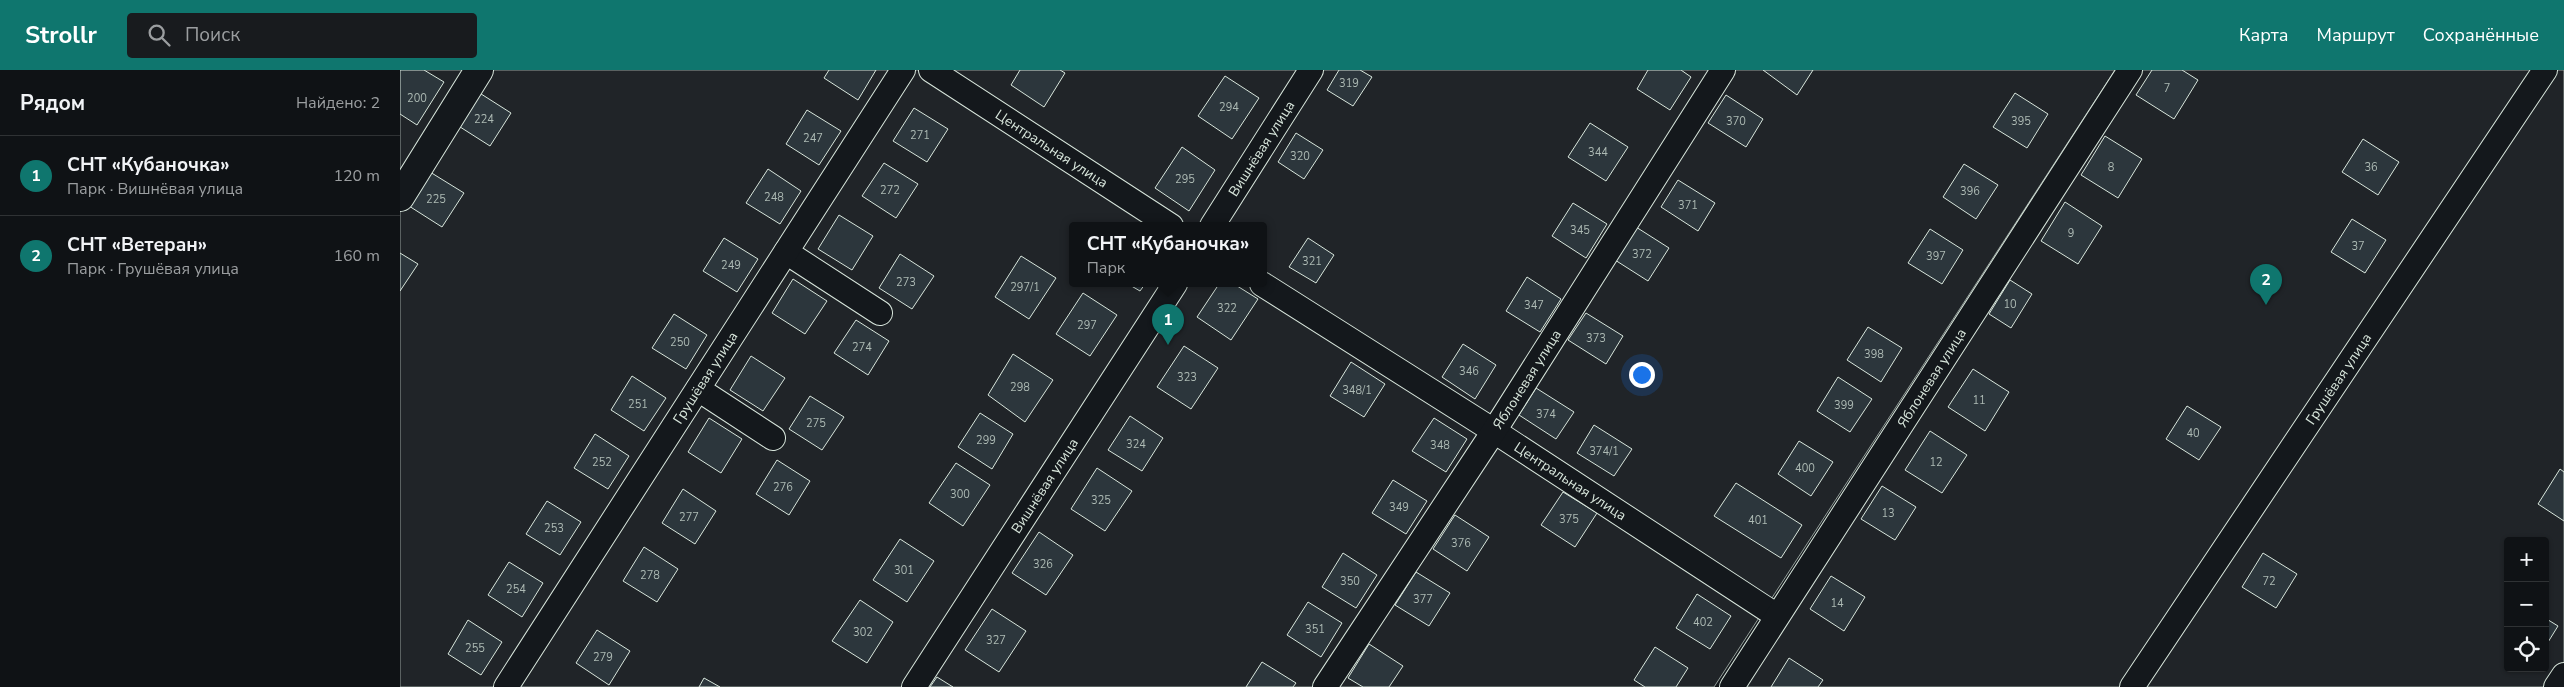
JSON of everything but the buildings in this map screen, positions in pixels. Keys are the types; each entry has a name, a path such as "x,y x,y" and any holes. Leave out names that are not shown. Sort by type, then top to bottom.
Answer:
{"street":[{"path":"400,197 479,70"},
{"name":"Грушёвая улица","path":"506,687 903,70"},
{"name":"Центральная улица","path":"931,70 1166,222"},
{"name":"Вишнёвая улица","path":"1215,222 1310,70"},
{"name":"Яблоневая улица","path":"1325,687 1494,431 1724,70"},
{"name":"Яблоневая улица","path":"1732,687 2130,70"},
{"name":"Грушёвая улица","path":"2132,687 2545,70"},
{"path":"786,252 880,313"},
{"name":"Вишнёвая улица","path":"914,687 1173,287"},
{"name":"Центральная улица","path":"1267,287 1494,431 1777,616"},
{"path":"698,389 772,438"},
{"path":"2556,687 2564,675"}],"shaded area":[{"path":"400,70 2115,70 1714,687 400,687"},
{"path":"2121,70 2564,70 2564,687 1722,687"}],"place":[{"name":"СНТ «Ветеран»","path":"2266,305"},
{"name":"СНТ «Кубаночка»","path":"1168,345"}]}
